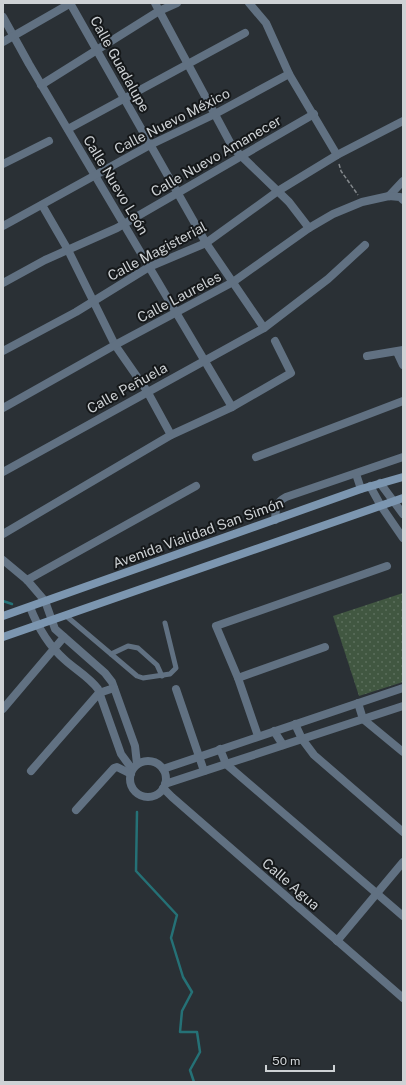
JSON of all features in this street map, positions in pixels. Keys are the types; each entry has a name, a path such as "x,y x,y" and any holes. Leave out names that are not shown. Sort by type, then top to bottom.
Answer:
{"main road":[{"name":"Avenida Vialidad San Simón","path":"3,616 361,489 403,477"},
{"path":"3,637 36,624 403,498"}],"street":[{"path":"3,42 71,3"},
{"name":"Calle Guadalupe","path":"71,3 96,50 206,242 264,328"},
{"path":"155,3 233,148 289,202 308,228"},
{"path":"41,85 160,11 177,3"},
{"path":"249,3 266,23 289,74 337,155"},
{"name":"Calle Nuevo León","path":"3,17 41,85 232,407"},
{"path":"68,129 244,33"},
{"name":"Calle Nuevo México","path":"3,226 150,145 215,114 289,74"},
{"name":"Calle Nuevo Amanecer","path":"3,283 45,260 124,224 314,114"},
{"name":"Calle Magisterial","path":"3,351 76,312 149,267 206,242 278,191 337,155 403,121"},
{"path":"3,164 49,140"},
{"path":"390,196 403,181"},
{"path":"390,196 400,197 403,200"},
{"name":"Calle Laureles","path":"3,408 115,345 233,282 308,228 333,214 362,202 390,196"},
{"path":"42,205 68,250 115,345 147,391 172,435"},
{"name":"Calle Peñuela","path":"3,472 147,391 264,328 328,279 364,245"},
{"path":"3,534 172,435 232,407 291,373 275,341"},
{"path":"367,356 400,351 403,365"},
{"path":"256,457 403,401"},
{"path":"276,520 276,507 280,500 286,497 403,457"},
{"path":"356,474 361,489"},
{"path":"380,483 403,514"},
{"path":"27,580 196,486"},
{"path":"370,486 380,506 403,538"},
{"path":"3,560 27,580 45,601 55,630 112,682 135,746 133,769 130,779 131,787 135,792 143,797 158,795 164,786 166,778 162,769 156,763 150,761 144,761 133,769 114,768 76,810"},
{"path":"258,736 238,678 216,626 388,566"},
{"path":"30,607 36,624 54,649 65,661 93,682 99,693 121,754 133,769"},
{"path":"3,709 64,637"},
{"path":"238,678 325,647"},
{"path":"30,771 99,693 114,688"},
{"path":"162,769 403,688"},
{"path":"176,689 204,771"},
{"path":"358,703 363,719 403,752"},
{"path":"164,786 204,771 403,706"},
{"path":"295,724 302,739 314,755 403,832"},
{"path":"274,731 283,746"},
{"path":"220,749 226,764 403,916"},
{"name":"Calle Agua","path":"164,786 172,797 403,998"},
{"path":"337,941 403,862"}],"lane":[{"path":"65,615 137,676 143,678 170,674 176,668 166,623"},
{"path":"111,654 128,646 138,648 156,664 162,676"}],"path":[{"path":"337,155 341,171 362,202"}],"green space":[{"path":"403,593 403,682 359,696 333,616"}],"waterway":[{"path":"3,601 12,604"},
{"path":"137,812 136,871 177,915 171,938 183,977 192,992 182,1011 180,1032 197,1032 200,1052 190,1070 194,1082"}]}
